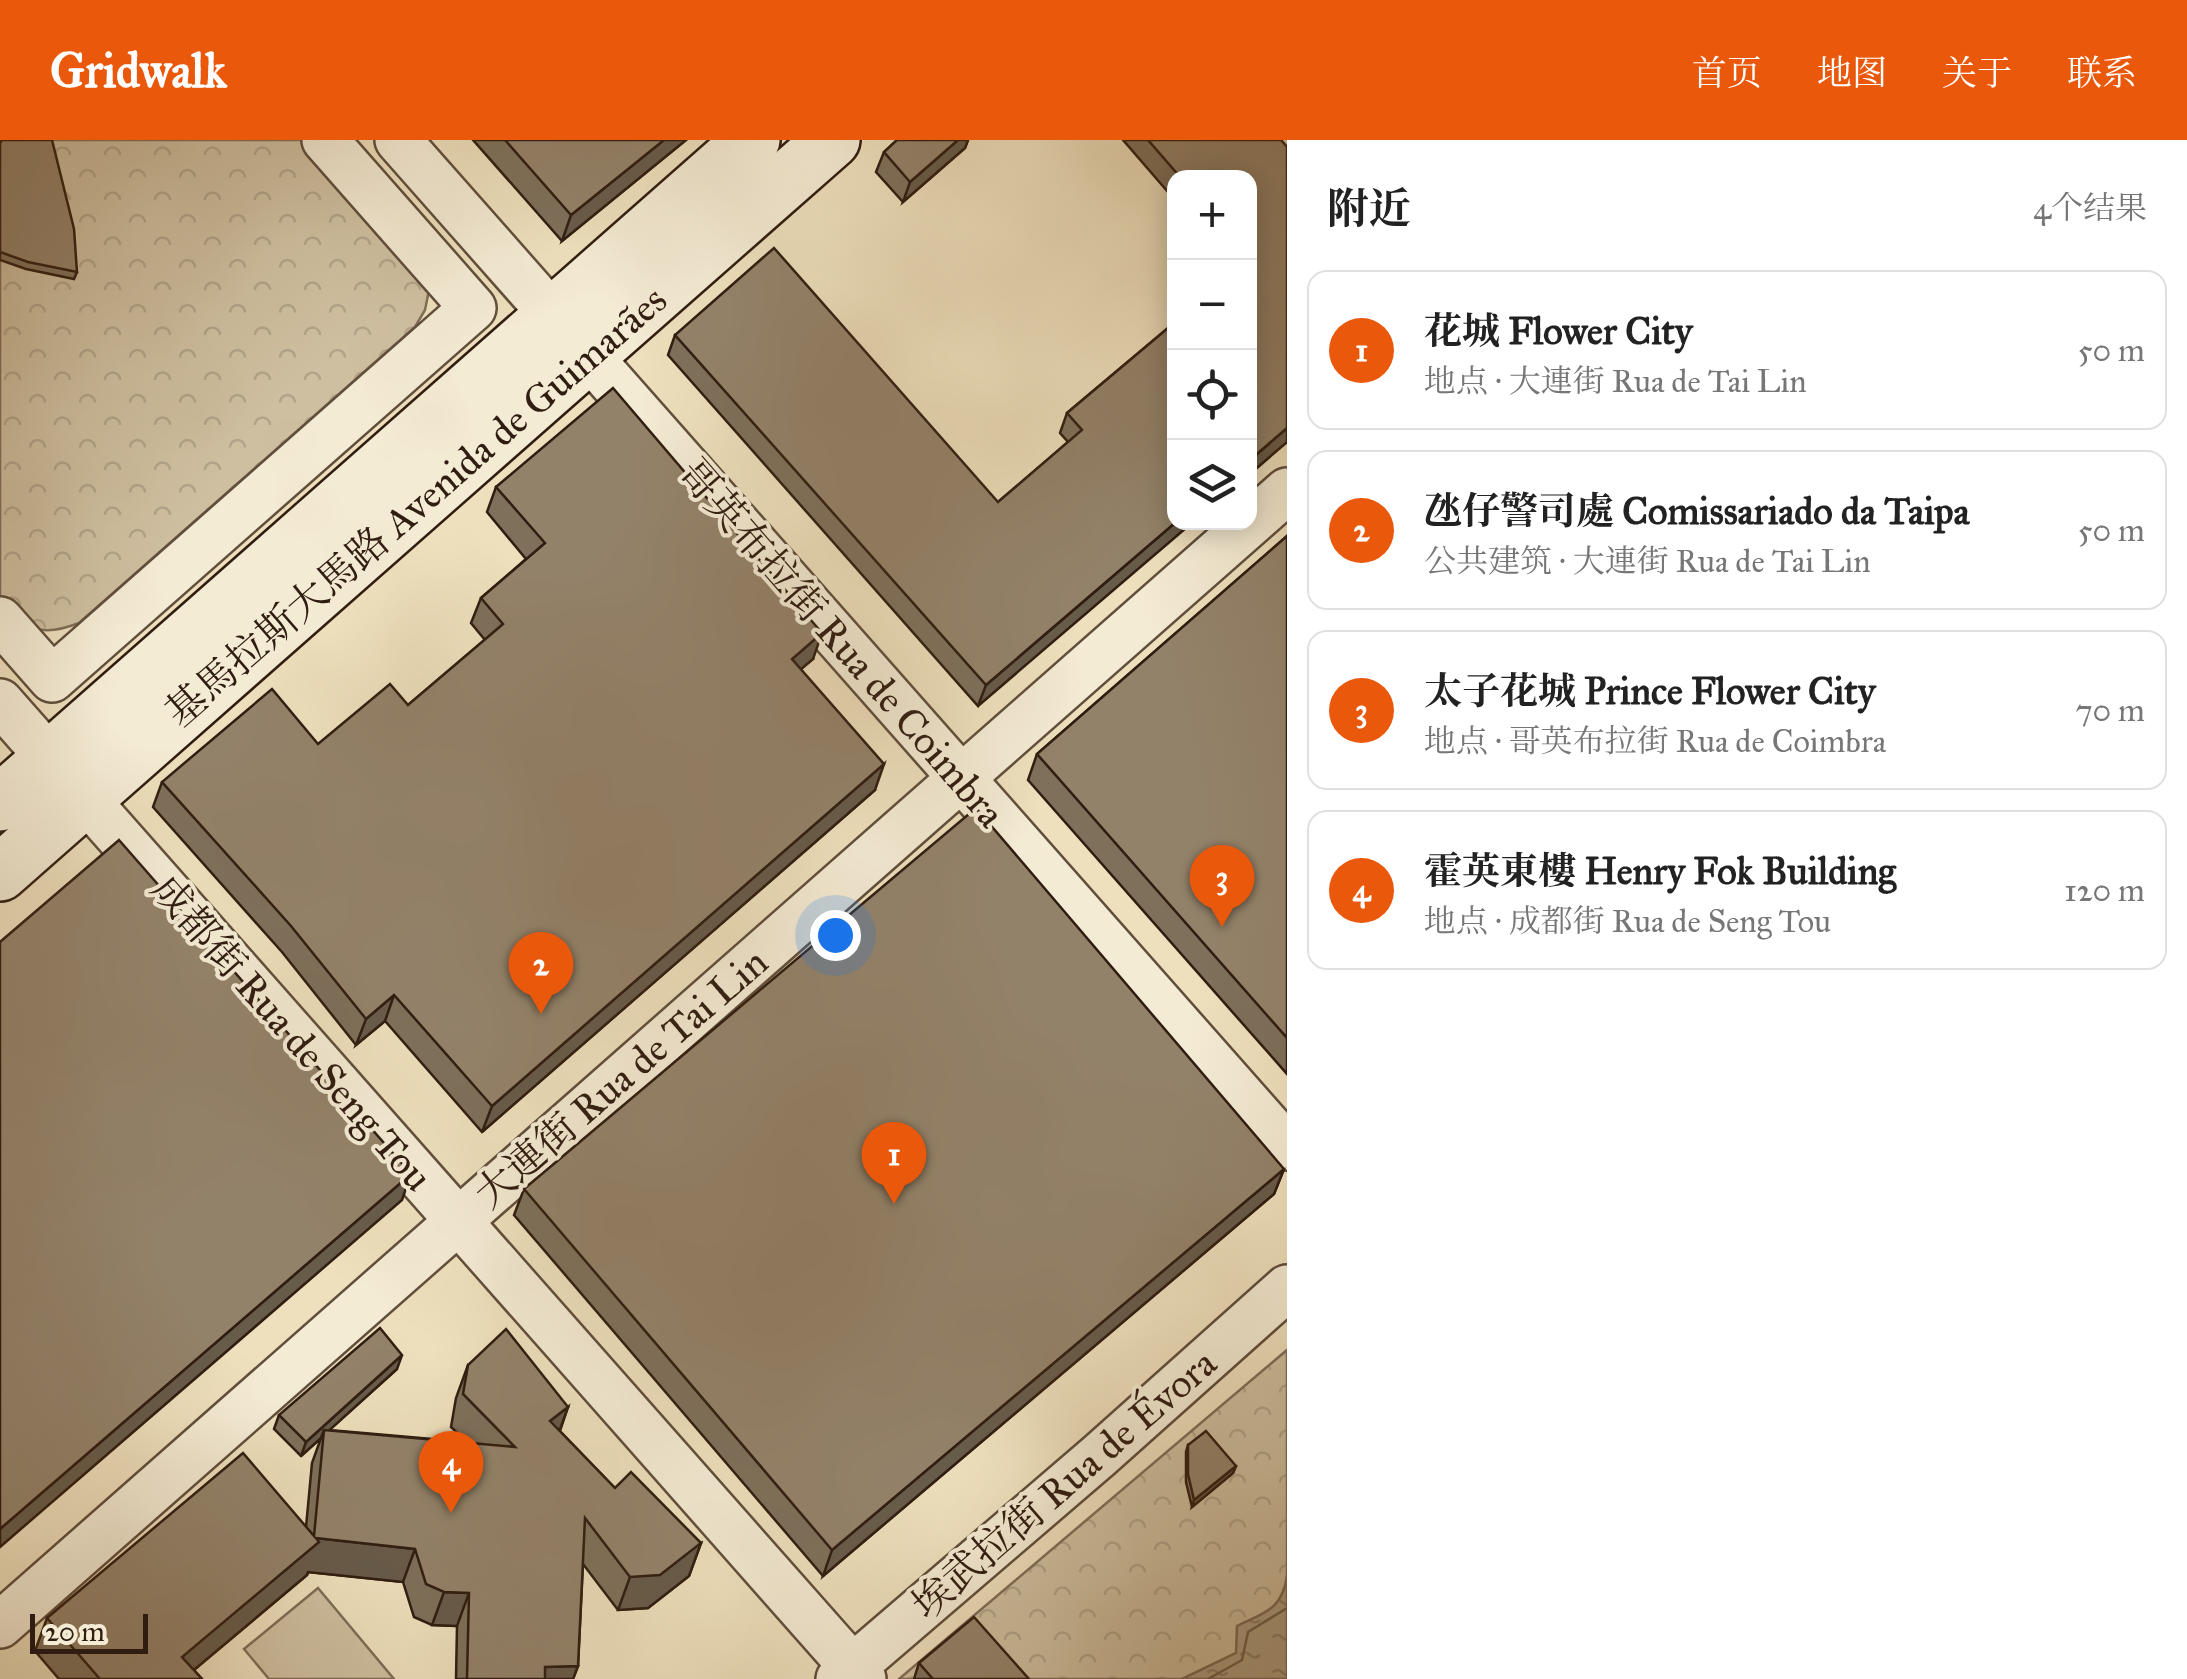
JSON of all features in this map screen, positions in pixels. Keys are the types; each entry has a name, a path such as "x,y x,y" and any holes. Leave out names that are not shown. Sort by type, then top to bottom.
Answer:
{"main road":[{"name":"基馬拉斯大馬路 Avenida de Guimarães","path":"570,335 752,140"},
{"name":"基馬拉斯大馬路 Avenida de Guimarães","path":"0,873 68,778 570,335 832,140"},
{"name":"基馬拉斯大馬路 Avenida de Guimarães","path":"0,802 68,778"}],"street":[{"path":"0,620 52,679 473,308 325,140"},
{"name":"哥英布拉街 Rua de Coimbra","path":"398,140 1287,1147"},
{"name":"大連街 Rua de Tai Lin","path":"0,1626 1287,492"},
{"name":"成都街 Rua de Seng Tou","path":"0,702 852,1675"},
{"name":"埃武拉街 Rua de Évora","path":"852,1675 1287,1288"}],"green space":[{"path":"0,140 319,140 429,290 425,310 415,327 79,623 56,630 30,627 0,613"},
{"path":"1287,1350 1287,1679 899,1679"},
{"path":"318,1588 394,1679 269,1679 244,1649"}],"water":[{"path":"1287,1576 1287,1679 1182,1679 1236,1653 1237,1626 1276,1603"}],"building":[{"path":"2,140 52,140 74,229 77,272 0,252"},
{"path":"505,140 664,140 571,215"},
{"path":"897,140 958,140 910,182 884,152"},
{"path":"1148,140 1281,140 1287,147 1287,428 1257,454 1257,170 1174,170"},
{"path":"774,248 998,502 1082,430 1067,413 1167,329 1167,530 986,685 675,335"},
{"path":"613,388 822,633 792,659 884,764 492,1106 394,995 366,1019 291,926 162,782 272,689 318,744 390,684 408,705 503,624 481,598 545,543 496,487"},
{"path":"1287,536 1287,1038 1037,754"},
{"path":"976,808 1284,1169 832,1550 524,1189"},
{"path":"119,840 411,1174 0,1529 0,942"},
{"path":"380,1328 402,1355 306,1442 279,1415"},
{"path":"506,1329 568,1407 550,1421 615,1488 631,1472 701,1543 660,1575 630,1577 585,1518 578,1666 545,1667 545,1679 467,1679 469,1593 444,1592 426,1584 415,1549 316,1538 319,1542 182,1657 202,1679 100,1679 47,1618 243,1453 314,1536 324,1430 515,1447 463,1394 468,1365"},
{"path":"1206,1431 1236,1466 1194,1500 1188,1474 1188,1445"},
{"path":"974,1617 1029,1679 933,1679 919,1663"}],"place":[{"name":"太子花城 Prince Flower City","path":"1222,927"},
{"name":"氹仔警司處 Comissariado da Taipa","path":"541,1014"},
{"name":"花城 Flower City","path":"894,1204"},
{"name":"霍英東樓 Henry Fok Building","path":"451,1513"}]}
